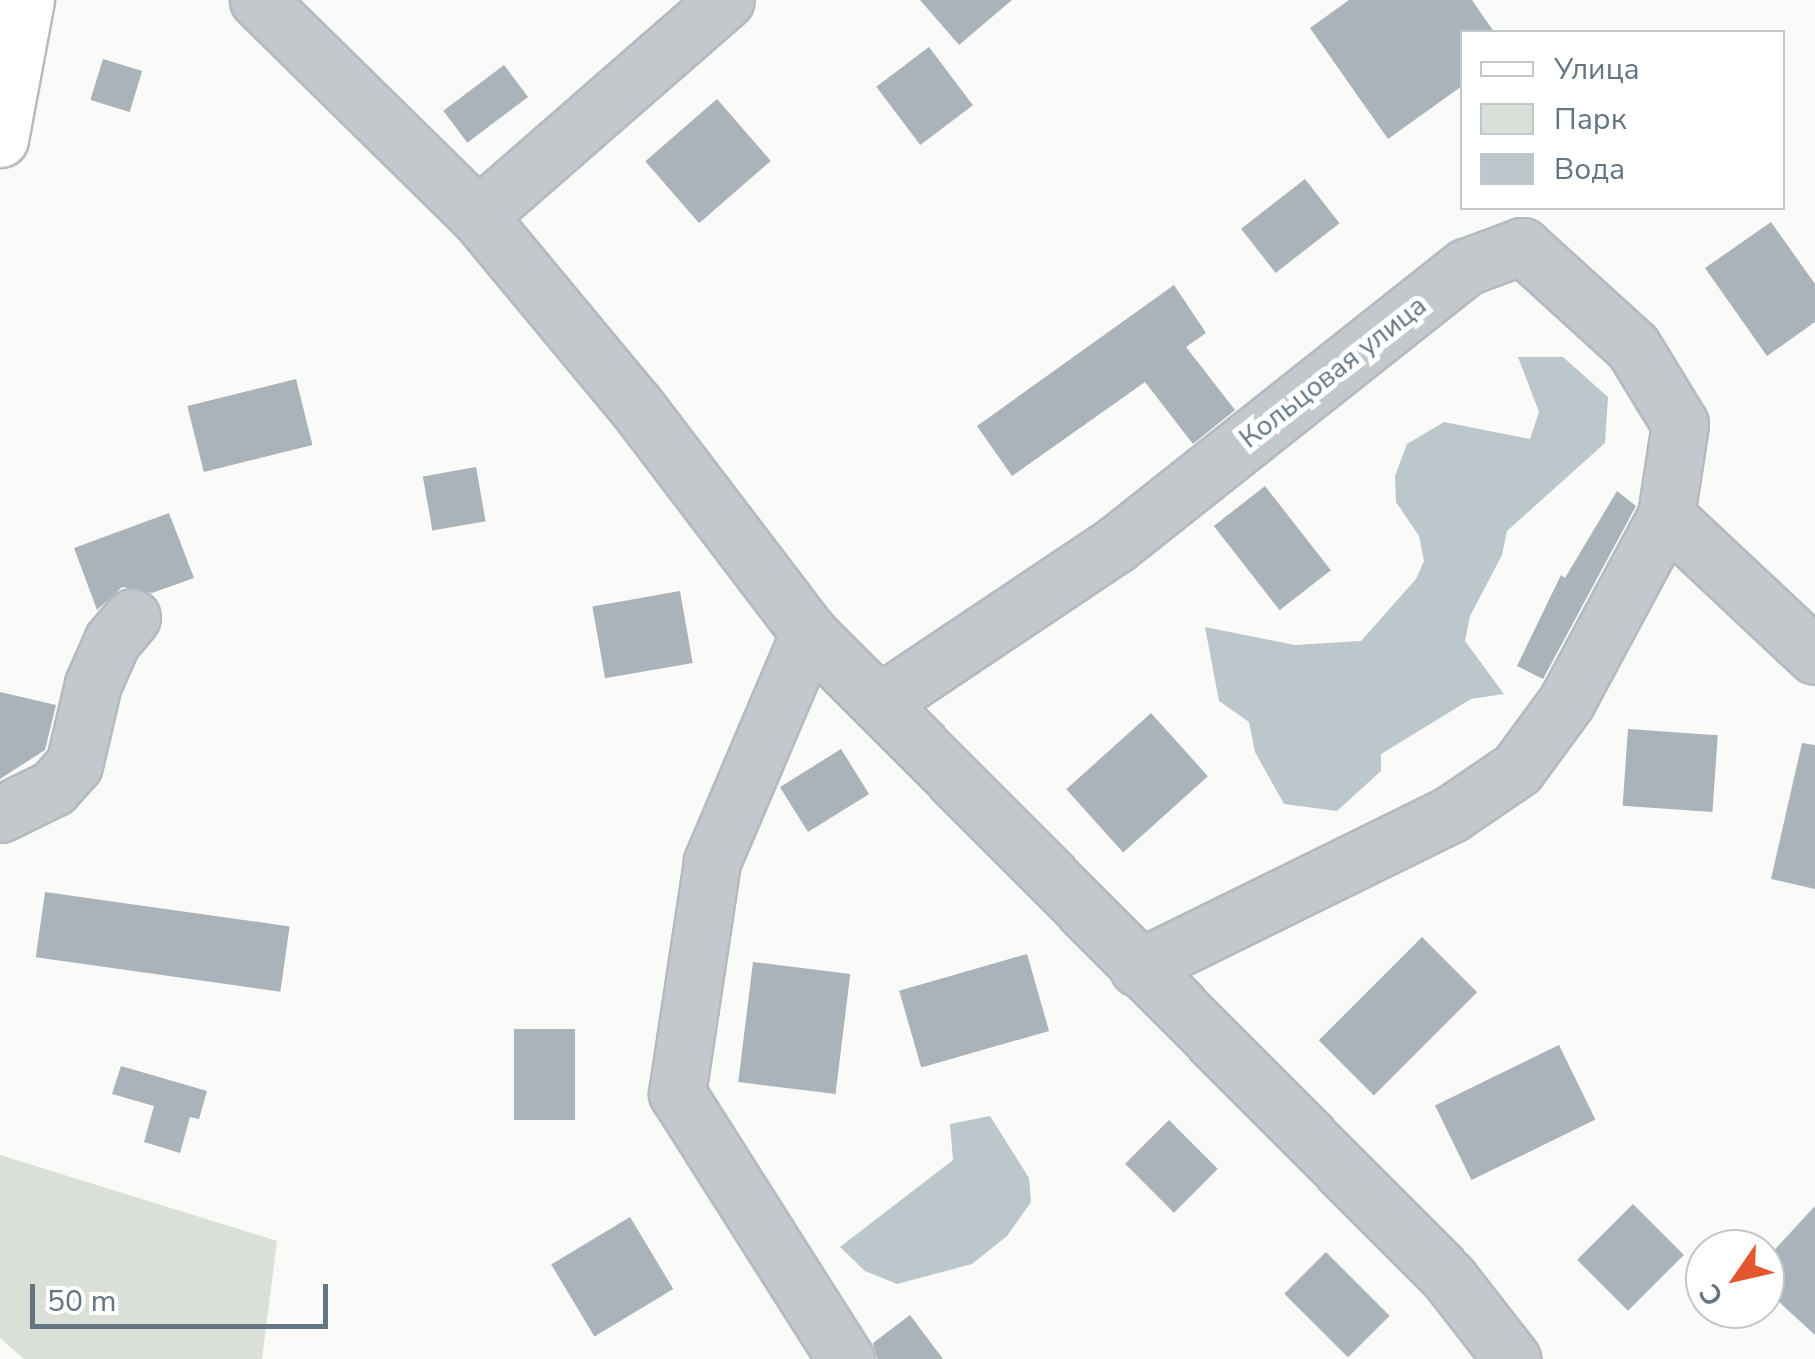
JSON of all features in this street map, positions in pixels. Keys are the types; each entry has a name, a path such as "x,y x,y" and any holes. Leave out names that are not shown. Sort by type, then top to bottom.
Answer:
{"main road":[{"path":"0,139 26,0"}],"street":[{"path":"258,0 478,216 636,406 809,632 1449,1278 1512,1359"},
{"path":"478,216 726,0"},
{"name":"Кольцовая улица","path":"879,703 1116,545 1466,267 1522,246 1632,347 1680,424 1666,516 1567,700 1517,769 1450,814 1138,968"},
{"path":"1666,516 1815,656"},
{"path":"0,814 53,788 74,764 93,684 112,640 132,617"},
{"path":"809,632 712,862 676,1093 846,1359"}],"green space":[{"path":"0,1155 277,1241 262,1359 24,1359 0,1338"}],"water":[{"path":"1518,357 1563,357 1608,397 1605,443 1507,531 1502,555 1470,616 1465,641 1504,694 1471,699 1381,754 1381,771 1337,811 1284,804 1255,752 1249,722 1219,701 1205,627 1295,645 1361,641 1416,579 1424,561 1419,536 1396,502 1395,476 1407,444 1444,422 1530,439 1539,412"},
{"path":"990,1116 1029,1178 1031,1202 1007,1236 972,1264 897,1284 865,1271 840,1247 953,1160 950,1124"}],"building":[{"path":"920,0 1012,0 959,45"},
{"path":"1349,0 1472,0 1493,30 1460,30 1460,87 1388,139 1310,28"},
{"path":"929,47 973,105 920,145 876,87"},
{"path":"103,59 142,71 130,112 90,100"},
{"path":"504,65 528,97 467,143 443,111"},
{"path":"717,99 771,161 699,223 645,161"},
{"path":"1305,179 1339,223 1276,273 1241,229"},
{"path":"1771,222 1815,284 1815,322 1767,356 1705,268"},
{"path":"1174,285 1206,333 1186,347 1235,410 1193,444 1145,382 1012,476 977,426"},
{"path":"296,379 312,445 204,472 187,406"},
{"path":"476,467 486,521 432,531 423,476"},
{"path":"1265,486 1331,570 1280,610 1214,526"},
{"path":"1617,491 1636,506 1543,679 1517,666 1561,575 1565,578"},
{"path":"169,513 194,578 152,593 122,587 97,610 74,548"},
{"path":"680,591 693,663 605,678 592,606"},
{"path":"0,692 56,705 45,750 0,779"},
{"path":"1151,713 1208,776 1123,852 1066,789"},
{"path":"1628,729 1718,735 1712,812 1623,806"},
{"path":"1802,743 1815,745 1815,889 1771,879"},
{"path":"841,749 869,794 808,832 780,787"},
{"path":"45,892 290,926 280,992 36,957"},
{"path":"1422,937 1477,992 1374,1095 1319,1040"},
{"path":"1027,954 1049,1031 921,1068 899,991"},
{"path":"753,962 850,974 836,1094 738,1082"},
{"path":"514,1029 575,1029 575,1120 514,1120"},
{"path":"1559,1045 1595,1120 1471,1180 1435,1105"},
{"path":"121,1066 207,1091 199,1119 190,1117 180,1153 144,1142 154,1106 112,1094"},
{"path":"1169,1120 1218,1169 1174,1213 1125,1164"},
{"path":"1633,1204 1684,1255 1628,1311 1577,1260"},
{"path":"1815,1206 1815,1335 1785,1307 1785,1238"},
{"path":"630,1217 673,1289 594,1336 551,1264"},
{"path":"1326,1252 1390,1316 1348,1357 1284,1294"},
{"path":"910,1315 943,1359 877,1359 873,1343"}]}
